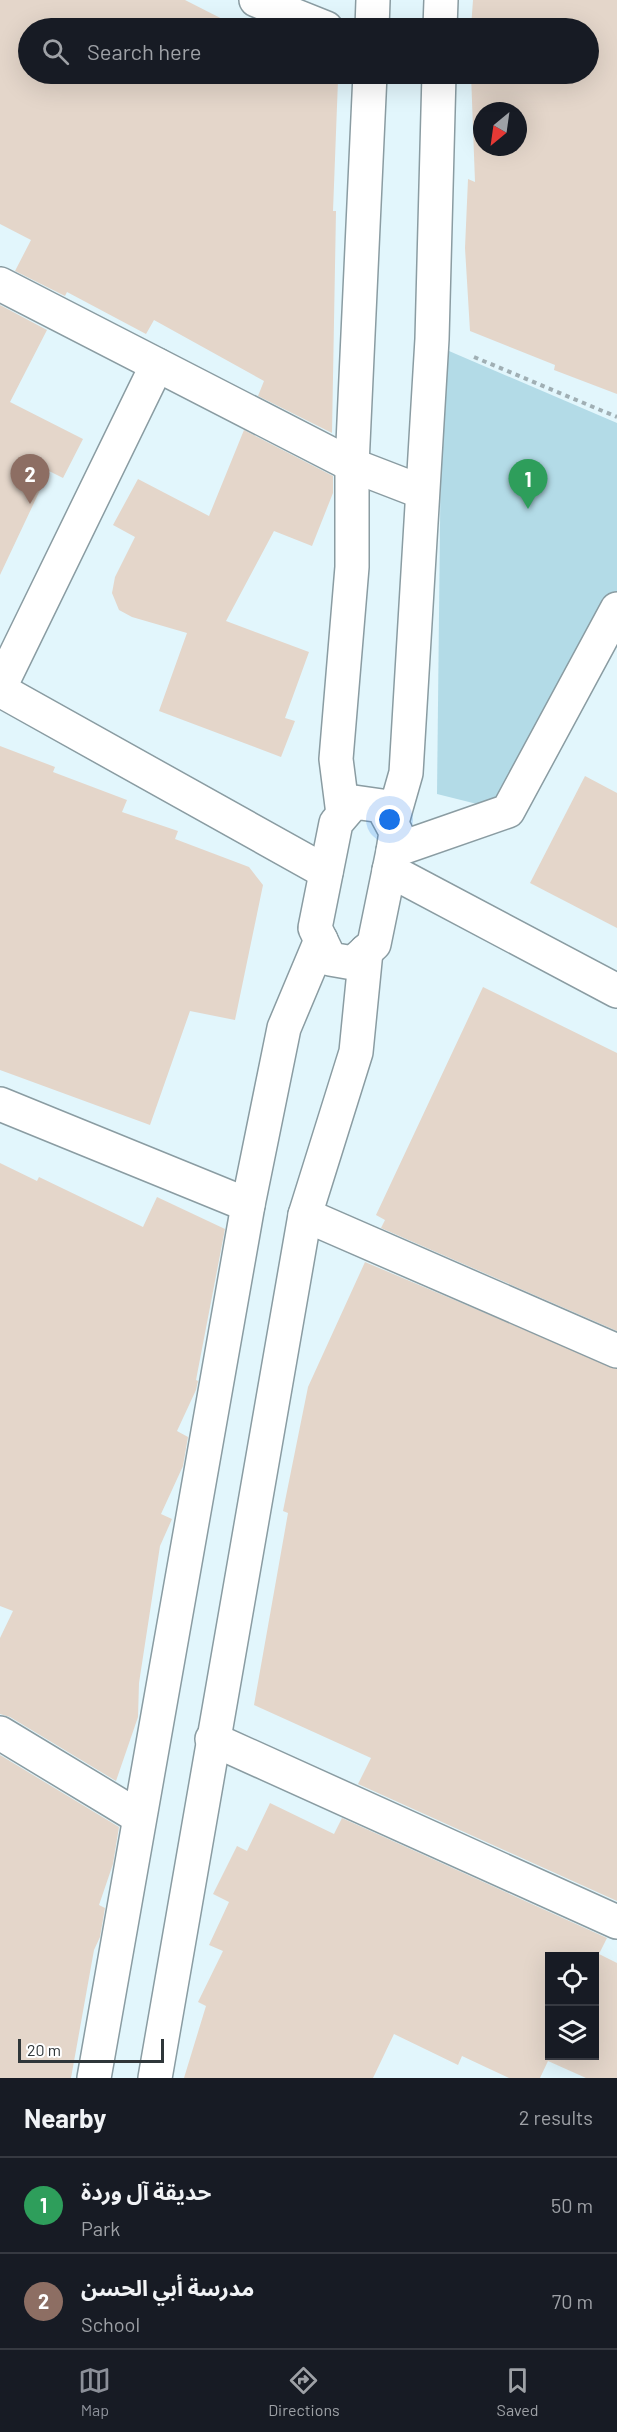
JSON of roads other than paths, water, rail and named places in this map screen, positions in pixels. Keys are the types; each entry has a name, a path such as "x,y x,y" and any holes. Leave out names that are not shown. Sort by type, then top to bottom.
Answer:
{"street":[{"path":"256,0 301,18"},
{"path":"372,0 372,18"},
{"path":"440,18 441,0"},
{"path":"344,814 336,759 352,567 352,465 370,84"},
{"path":"439,84 432,339 406,773 391,848 374,944 353,963 330,959 315,928 336,823 354,802 382,806 391,848 617,991"},
{"path":"0,284 352,465 422,492"},
{"path":"157,365 0,689 326,872"},
{"path":"391,848 508,811 617,609"},
{"path":"94,2078 248,1205 284,1028 321,940"},
{"path":"155,2078 212,1739 305,1215 356,1052 366,951"},
{"path":"0,1104 248,1205"},
{"path":"305,1215 617,1351"},
{"path":"0,1733 139,1817"},
{"path":"212,1739 617,1922"}],"place":[{"name":"مدرسة أبي الحسن","path":"30,504"},
{"name":"حديقة آل وردة","path":"528,509"}]}
